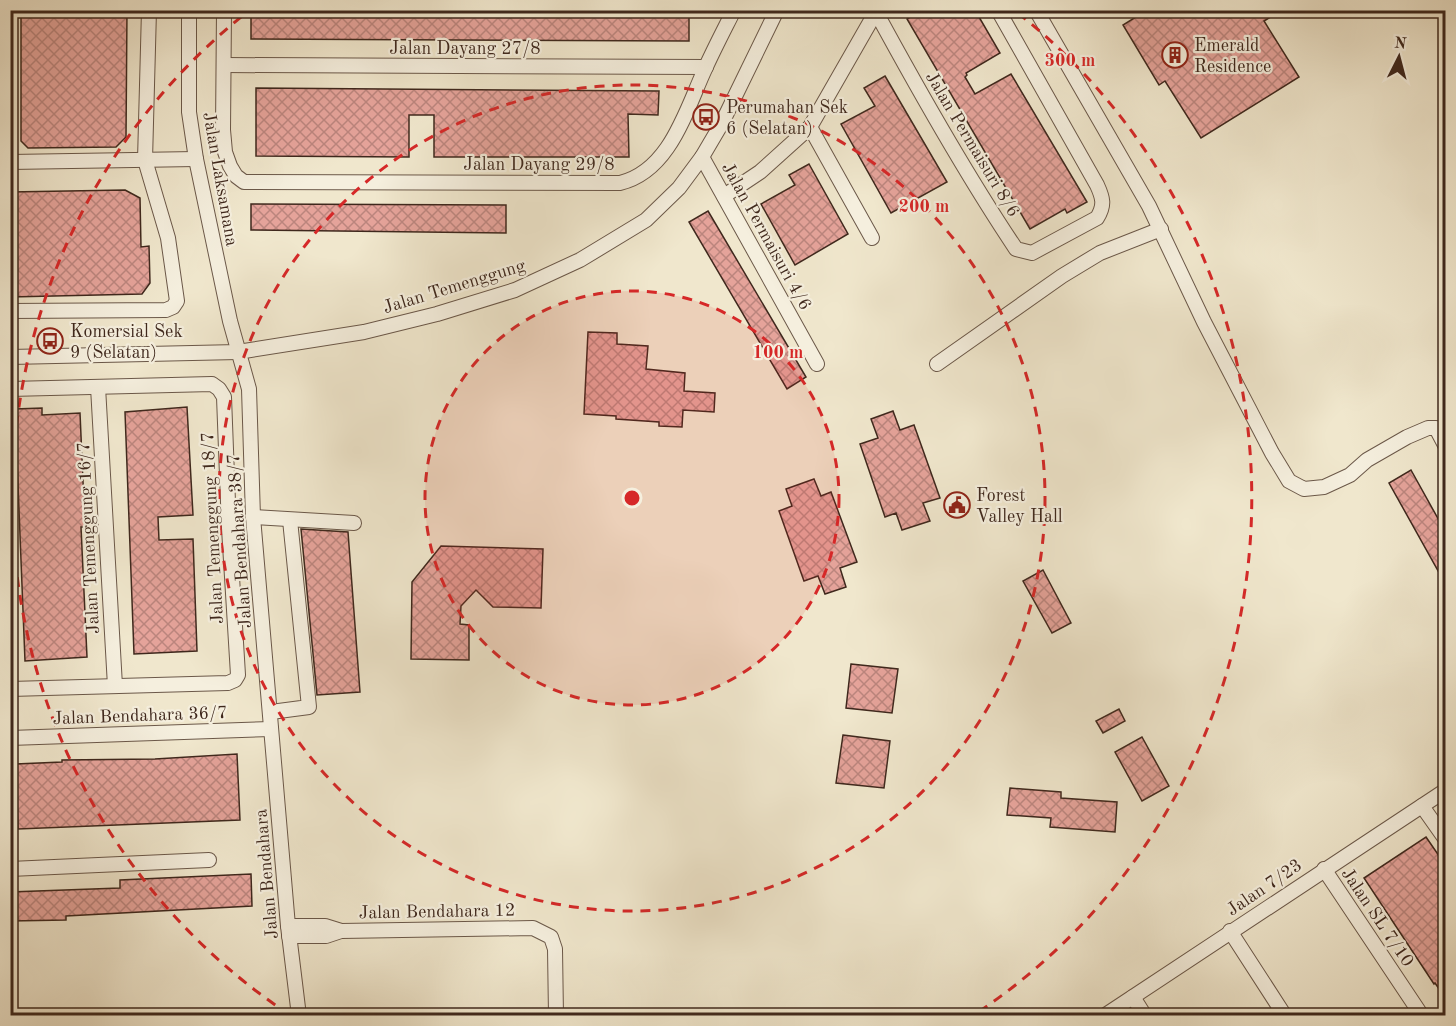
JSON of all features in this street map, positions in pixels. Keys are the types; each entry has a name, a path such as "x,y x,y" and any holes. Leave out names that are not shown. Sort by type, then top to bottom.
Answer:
{"street":[{"path":"10,311 166,310 173,307 177,301 168,238 145,160 149,10"},
{"name":"Jalan Laksamana","path":"189,10 189,112 196,159 238,352"},
{"path":"224,10 224,65"},
{"name":"Jalan Dayang 29/8","path":"224,65 225,152 236,176 244,182 620,183 637,178 648,170 680,127 734,10"},
{"name":"Jalan Temenggung","path":"10,357 238,352 364,332 437,315 515,290 580,260 646,220 679,188 702,158 722,123 777,10"},
{"name":"Jalan Permaisuri 8/6","path":"877,11 933,116 971,181 1016,249 1032,253 1097,218 1102,210 1103,199 998,10"},
{"path":"1036,10 1161,229 1204,322 1276,461 1289,481 1311,490 1350,475 1367,460 1428,428 1436,428 1446,447"},
{"path":"724,196 760,172 810,127 877,11"},
{"name":"Jalan Dayang 27/8","path":"224,65 706,67"},
{"path":"810,127 872,238"},
{"name":"Jalan Permaisuri 4/6","path":"702,158 817,364"},
{"path":"10,162 196,159"},
{"path":"937,364 1062,276 1100,254 1161,229"},
{"name":"Jalan Bendahara 38/7","path":"238,352 249,389 253,517 272,729"},
{"name":"Jalan Temenggung 18/7","path":"98,387 212,384 224,397 238,675 235,680 228,682 115,686"},
{"path":"10,389 98,387"},
{"name":"Jalan Temenggung 16/7","path":"98,387 115,686"},
{"path":"253,517 354,523"},
{"path":"271,712 309,707 290,520"},
{"path":"10,689 115,686"},
{"name":"Jalan Bendahara 36/7","path":"10,738 272,729"},
{"name":"Jalan Bendahara","path":"272,729 298,1016"},
{"name":"Jalan 7/23","path":"1104,1016 1446,790"},
{"path":"1422,806 1446,840"},
{"path":"10,869 208,860"},
{"name":"Jalan SL 7/10","path":"1324,869 1422,1016"},
{"name":"Jalan Bendahara 12","path":"289,931 326,936 342,931 533,928 551,937 555,949 556,1016"},
{"path":"1230,931 1285,1016"},
{"path":"1133,997 1145,1016"}],"building":[{"path":"21,10 127,10 126,137 116,147 28,148 21,141"},
{"path":"921,10 975,10 1000,53 966,73 965,77 975,94 1011,74 1087,202 1067,213 1065,209 1030,229 907,19"},
{"path":"1147,10 1282,10 1264,21 1299,77 1201,138 1165,81 1159,85 1123,25"},
{"path":"251,12 599,17 689,15 689,41 251,39"},
{"path":"885,76 947,182 891,213 841,124 875,106 864,88"},
{"path":"256,88 659,91 658,115 628,114 629,157 434,157 434,115 409,115 409,157 256,156"},
{"path":"809,164 848,234 795,265 761,204 795,185 789,175"},
{"path":"125,190 140,198 141,247 149,246 150,283 142,294 10,297 10,192"},
{"path":"251,204 506,205 506,233 251,230"},
{"path":"708,211 806,377 787,389 689,222"},
{"path":"588,332 617,333 617,344 648,346 646,369 685,373 684,391 715,393 714,412 683,410 682,427 659,426 659,422 616,419 616,416 584,414"},
{"path":"187,407 193,515 158,517 159,540 193,539 197,651 134,654 125,412"},
{"path":"42,408 42,415 80,413 85,527 81,527 87,657 25,661 15,409"},
{"path":"893,411 900,430 914,425 940,498 923,503 930,521 902,530 896,513 885,517 860,444 878,438 871,419"},
{"path":"1411,470 1446,533 1446,585 1389,483"},
{"path":"814,479 821,496 831,492 857,562 840,568 846,587 825,594 818,576 804,581 779,511 792,506 786,489"},
{"path":"301,529 348,532 360,692 317,695"},
{"path":"441,546 543,549 541,608 493,607 476,590 461,606 460,624 469,625 469,660 411,659 412,582"},
{"path":"1043,570 1071,623 1052,633 1023,581"},
{"path":"851,664 898,669 892,713 846,708"},
{"path":"1119,709 1125,721 1103,733 1096,721"},
{"path":"843,735 890,741 884,788 836,783"},
{"path":"1142,737 1169,786 1142,801 1115,752"},
{"path":"237,754 240,820 18,829 16,764 62,762 62,760 155,759"},
{"path":"1010,788 1061,792 1061,798 1117,802 1115,832 1050,827 1051,818 1007,815"},
{"path":"1426,837 1446,866 1446,999 1364,878"},
{"path":"251,874 252,906 66,916 66,920 10,921 10,892 120,888 120,880"}],"place":[{"name":"Emerald Residence","path":"1175,55"},
{"name":"Perumahan Sek 6 (Selatan)","path":"706,117"},
{"name":"Komersial Sek 9 (Selatan)","path":"50,341"},
{"name":"Forest Valley Hall","path":"957,505"}]}
